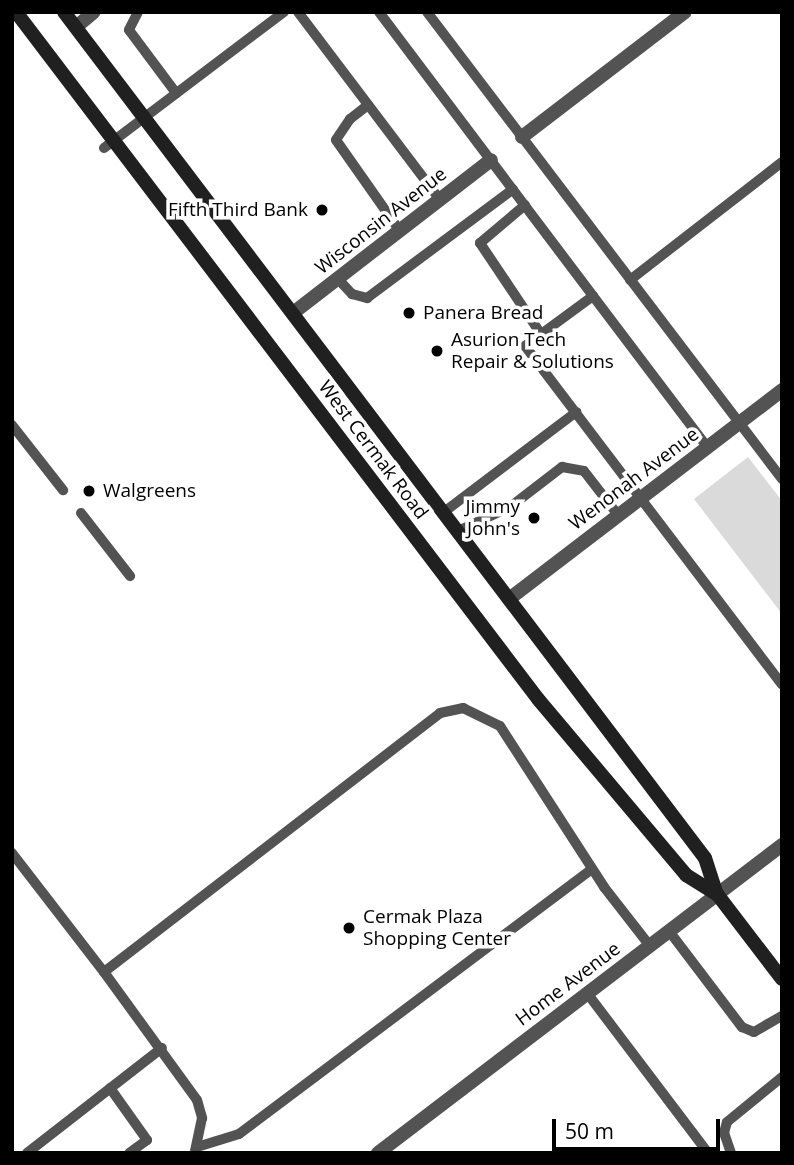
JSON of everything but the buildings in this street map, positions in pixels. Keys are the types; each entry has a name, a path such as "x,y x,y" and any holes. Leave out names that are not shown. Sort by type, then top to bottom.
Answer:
{"main road":[{"name":"West Cermak Road","path":"16,12 109,145 538,699 686,875 717,894"},
{"name":"West Cermak Road","path":"64,12 705,858 717,894 782,979"}],"street":[{"path":"76,27 94,12"},
{"path":"522,137 685,12"},
{"name":"Wisconsin Avenue","path":"293,313 491,160"},
{"name":"Wenonah Avenue","path":"509,599 782,390"},
{"name":"Home Avenue","path":"377,1153 780,849"}],"lane":[{"path":"138,12 129,30 176,93"},
{"path":"109,145 284,12"},
{"path":"299,12 440,200"},
{"path":"379,12 707,447"},
{"path":"427,12 782,479"},
{"path":"368,105 350,119 336,140 400,231"},
{"path":"630,280 782,162"},
{"path":"338,279 352,294 367,299 513,190"},
{"path":"525,205 480,243 541,334"},
{"path":"593,296 525,346 782,684"},
{"path":"444,512 576,412"},
{"path":"12,425 63,490"},
{"path":"458,531 510,507 562,467 584,471 618,515"},
{"path":"81,513 130,576"},
{"path":"104,972 451,708 478,712 499,726 592,869 650,946"},
{"path":"12,853 162,1048 197,1100 202,1118 196,1150"},
{"path":"196,1150 239,1133 592,869"},
{"path":"669,931 742,1027 754,1032 782,1016"},
{"path":"587,993 705,1149 691,1153"},
{"path":"27,1153 162,1048"},
{"path":"732,1153 724,1133 727,1122 782,1077"},
{"path":"110,1088 147,1140 130,1153"}],"shaded area":[{"path":"748,457 782,501 782,614 694,499"}],"place":[{"name":"Fifth Third Bank","path":"322,210"},
{"name":"Panera Bread","path":"409,313"},
{"name":"Asurion Tech Repair & Solutions","path":"437,351"},
{"name":"Walgreens","path":"89,491"},
{"name":"Jimmy John's","path":"534,518"},
{"name":"Cermak Plaza Shopping Center","path":"349,928"}]}
